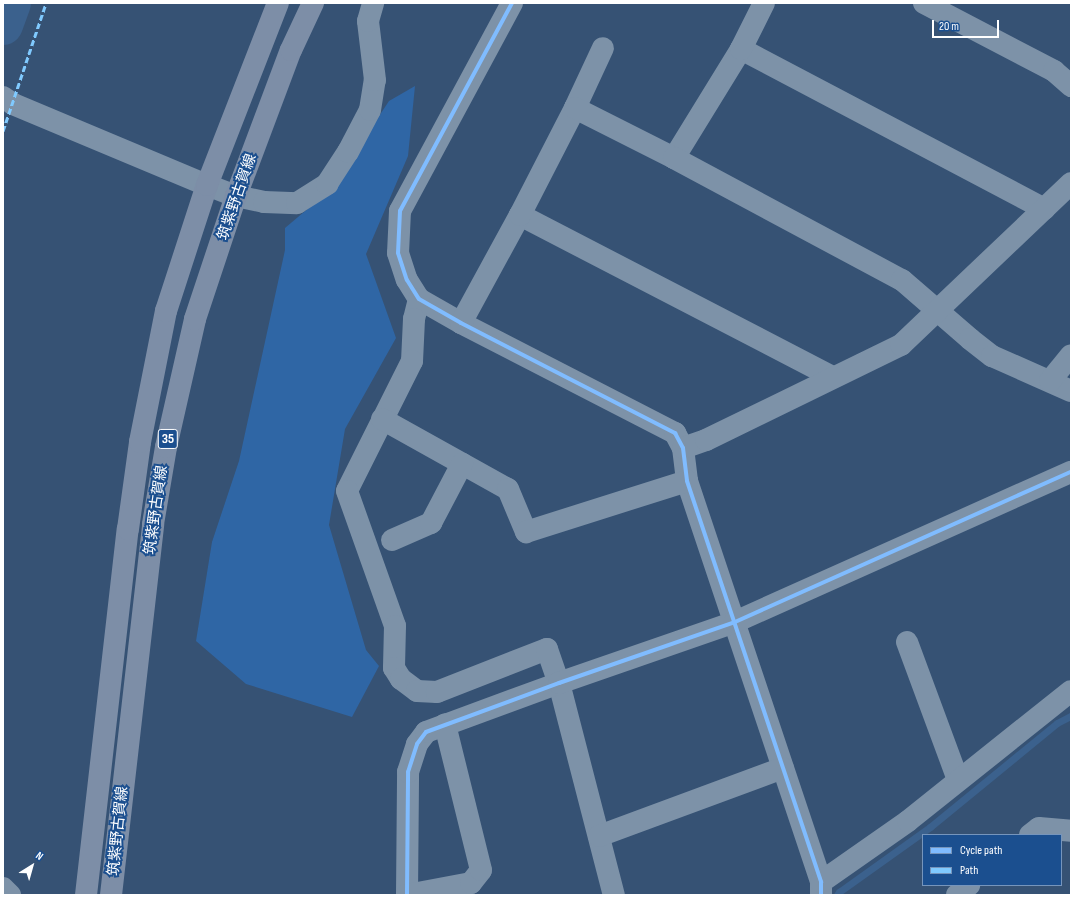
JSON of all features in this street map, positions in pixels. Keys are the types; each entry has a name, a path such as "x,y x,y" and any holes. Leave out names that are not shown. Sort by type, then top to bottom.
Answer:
{"main road":[{"name":"筑紫野古賀線","path":"86,895 127,536 140,442 166,311 207,185 278,3"},
{"name":"筑紫野古賀線","path":"111,895 153,524 166,447 195,319 236,196 291,50 313,3"}],"street":[{"path":"8,100 236,196 264,202 297,203 327,184 348,152 370,110 375,80 368,20 373,3"},
{"path":"512,3 400,211 398,253 407,280 418,298 461,324 675,433 683,448 687,481 735,622 821,888 1071,691"},
{"path":"674,158 740,49 764,3"},
{"path":"924,3 1054,71 1071,86"},
{"path":"461,324 520,215 575,108 603,48"},
{"path":"740,49 1044,209"},
{"path":"575,108 674,158 902,280 939,310 970,339 992,356 1071,391"},
{"path":"683,448 706,440 832,377 901,345 1071,183"},
{"path":"520,215 832,377"},
{"path":"418,298 414,319 412,361 346,491 395,626 394,668 401,679 417,691 437,692 547,649 559,683 614,895"},
{"path":"1050,381 1071,355"},
{"path":"382,419 508,490 526,532 687,481"},
{"path":"392,540 431,523 462,464"},
{"path":"445,724 481,870 471,882 407,895 408,772 417,744 426,732 445,724 559,683 735,622 1071,472"},
{"path":"907,642 958,780"},
{"path":"598,836 783,768"},
{"path":"1031,834 1039,828 1071,831"},
{"path":"957,895 969,886"},
{"path":"3,888 10,895"}],"shaded area":[{"path":"415,86 408,156 366,254 396,338 345,429 329,525 366,650 379,666 352,717 246,684 196,641 212,542 239,461 285,250 285,228 330,190 389,101"}],"waterway":[{"path":"3,25 11,3"},
{"path":"837,895 839,892 930,827 1057,723 1071,716"}],"marked path":[{"path":"3,131 46,3"}],"cycle path":[{"path":"512,3 400,211 398,253 407,280 419,299 461,323 675,433 683,448 687,481 821,882 821,895"},
{"path":"407,895 408,772 417,744 426,732 559,683 735,622 1071,472"}]}
